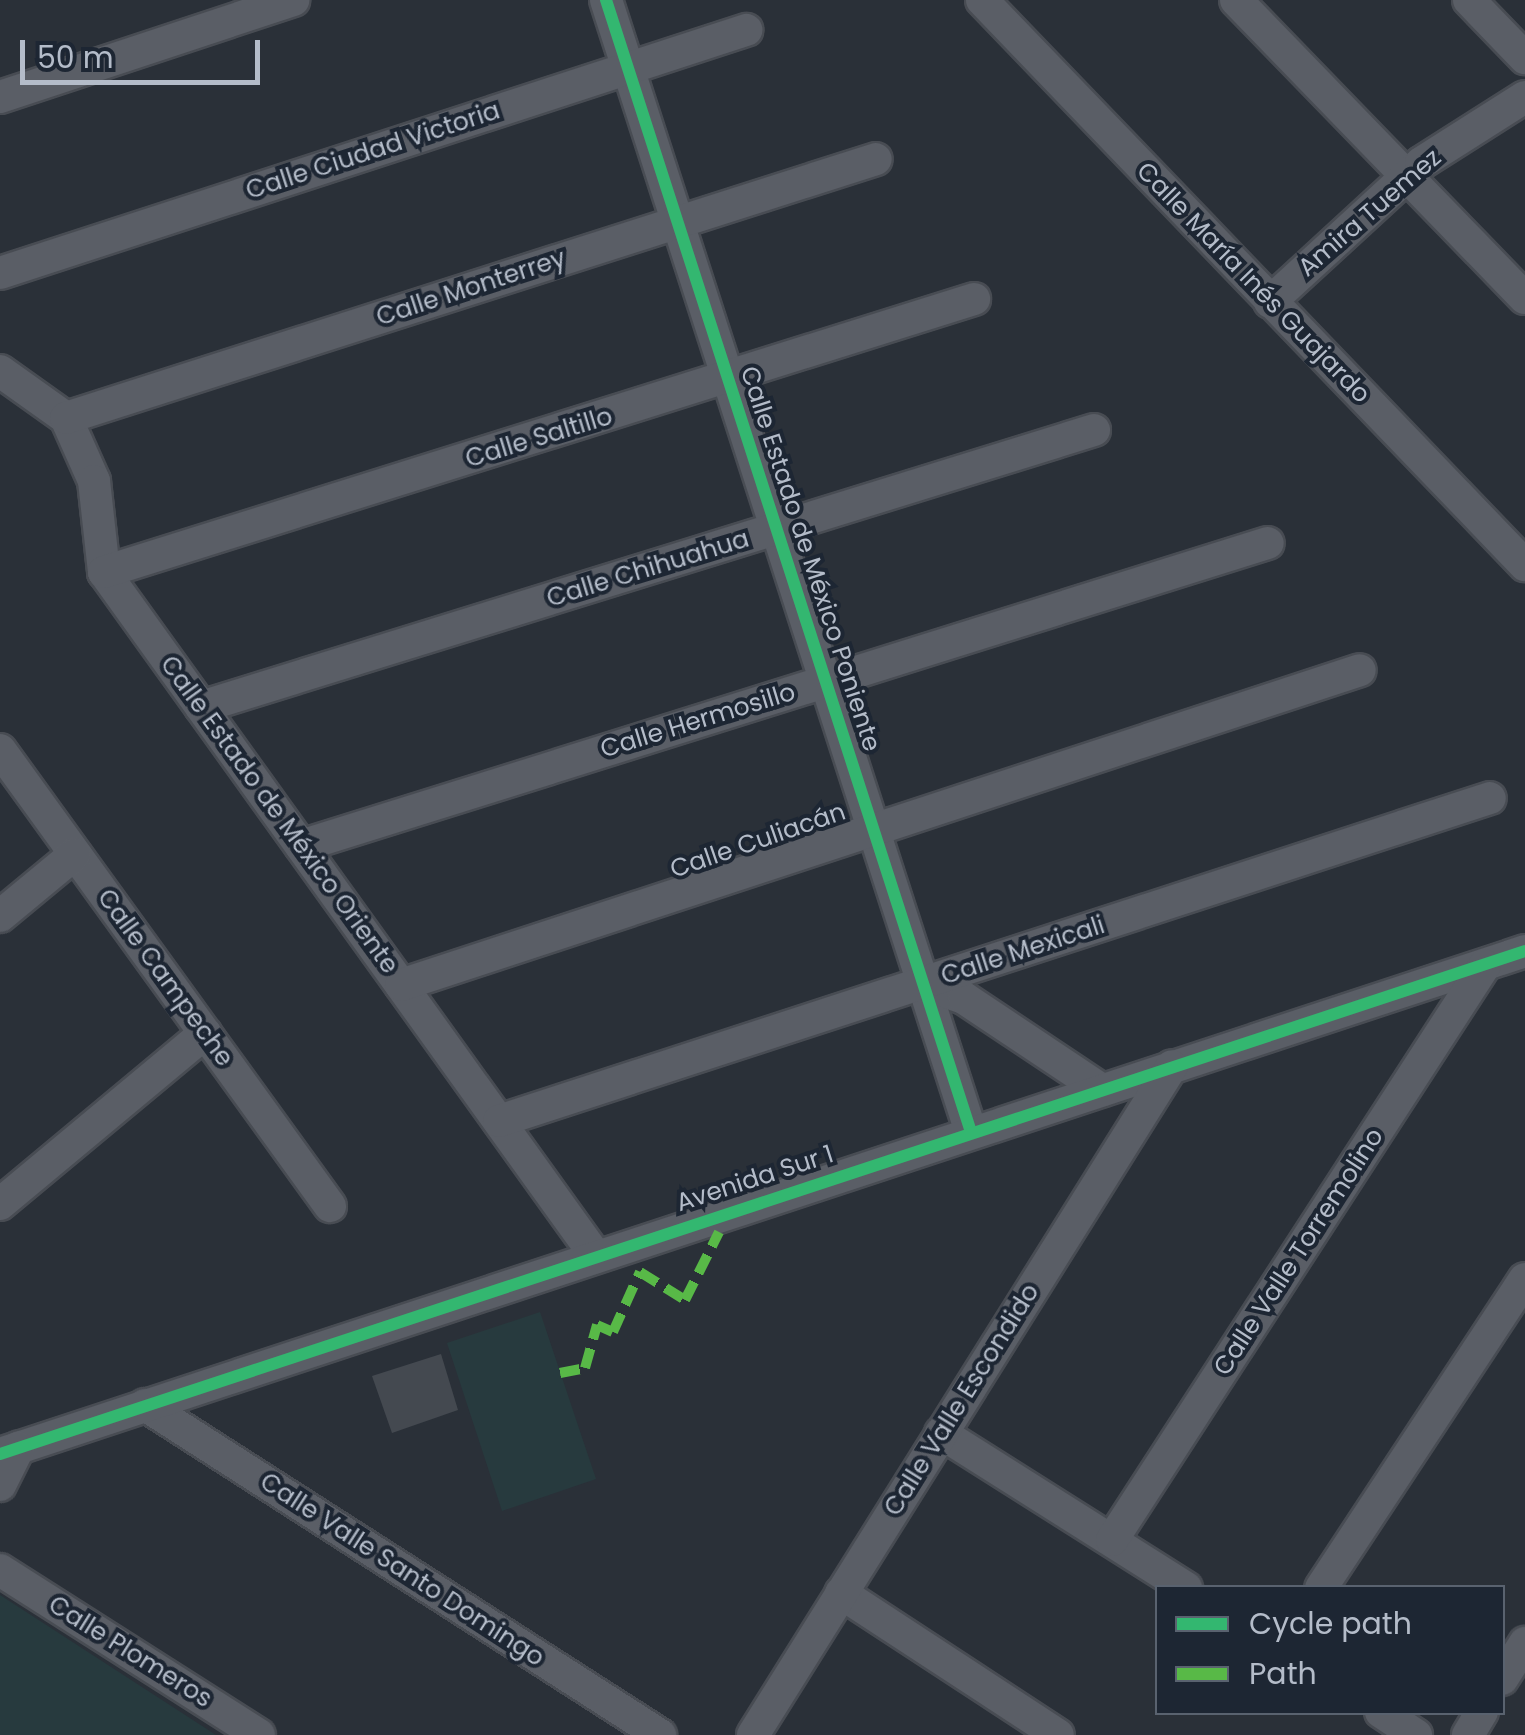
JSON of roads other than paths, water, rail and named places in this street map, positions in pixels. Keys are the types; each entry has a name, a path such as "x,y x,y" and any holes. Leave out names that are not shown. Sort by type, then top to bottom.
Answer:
{"street":[{"path":"0,97 292,0"},
{"name":"Calle Estado de México Poniente","path":"606,0 971,1132"},
{"name":"Calle María Inés Guajardo","path":"982,0 1525,565"},
{"path":"1236,0 1525,298"},
{"path":"1469,0 1525,58"},
{"name":"Calle Ciudad Victoria","path":"0,273 746,30"},
{"name":"Amira Tuemez","path":"1270,302 1408,174 1525,97"},
{"name":"Calle Monterrey","path":"66,418 876,159"},
{"name":"Calle Saltillo","path":"104,572 974,299"},
{"name":"Calle Estado de México Oriente","path":"0,370 66,418 94,480 104,572 595,1255"},
{"name":"Calle Chihuahua","path":"201,707 1094,430"},
{"name":"Calle Hermosillo","path":"301,846 1268,543"},
{"name":"Calle Culiacán","path":"401,985 872,826 1360,670"},
{"name":"Calle Campeche","path":"0,750 330,1206"},
{"name":"Calle Mexicali","path":"499,1121 1490,798"},
{"path":"0,916 75,854"},
{"name":"Avenida Sur 1","path":"10,1451 1525,951"},
{"name":"Calle Valle Torremolino","path":"1112,1540 1485,965"},
{"path":"923,984 964,998 1102,1090"},
{"path":"0,1204 205,1033"},
{"name":"Calle Valle Escondido","path":"753,1735 1172,1066"},
{"path":"1323,1585 1525,1278"},
{"name":"Calle Valle Santo Domingo","path":"145,1406 660,1735"},
{"path":"941,1433 1181,1585"},
{"path":"0,1485 10,1451"},
{"name":"Calle Plomeros","path":"0,1570 259,1735"},
{"path":"841,1593 1058,1735"},
{"path":"1505,1675 1525,1644"},
{"path":"1386,1715 1416,1735"}]}
